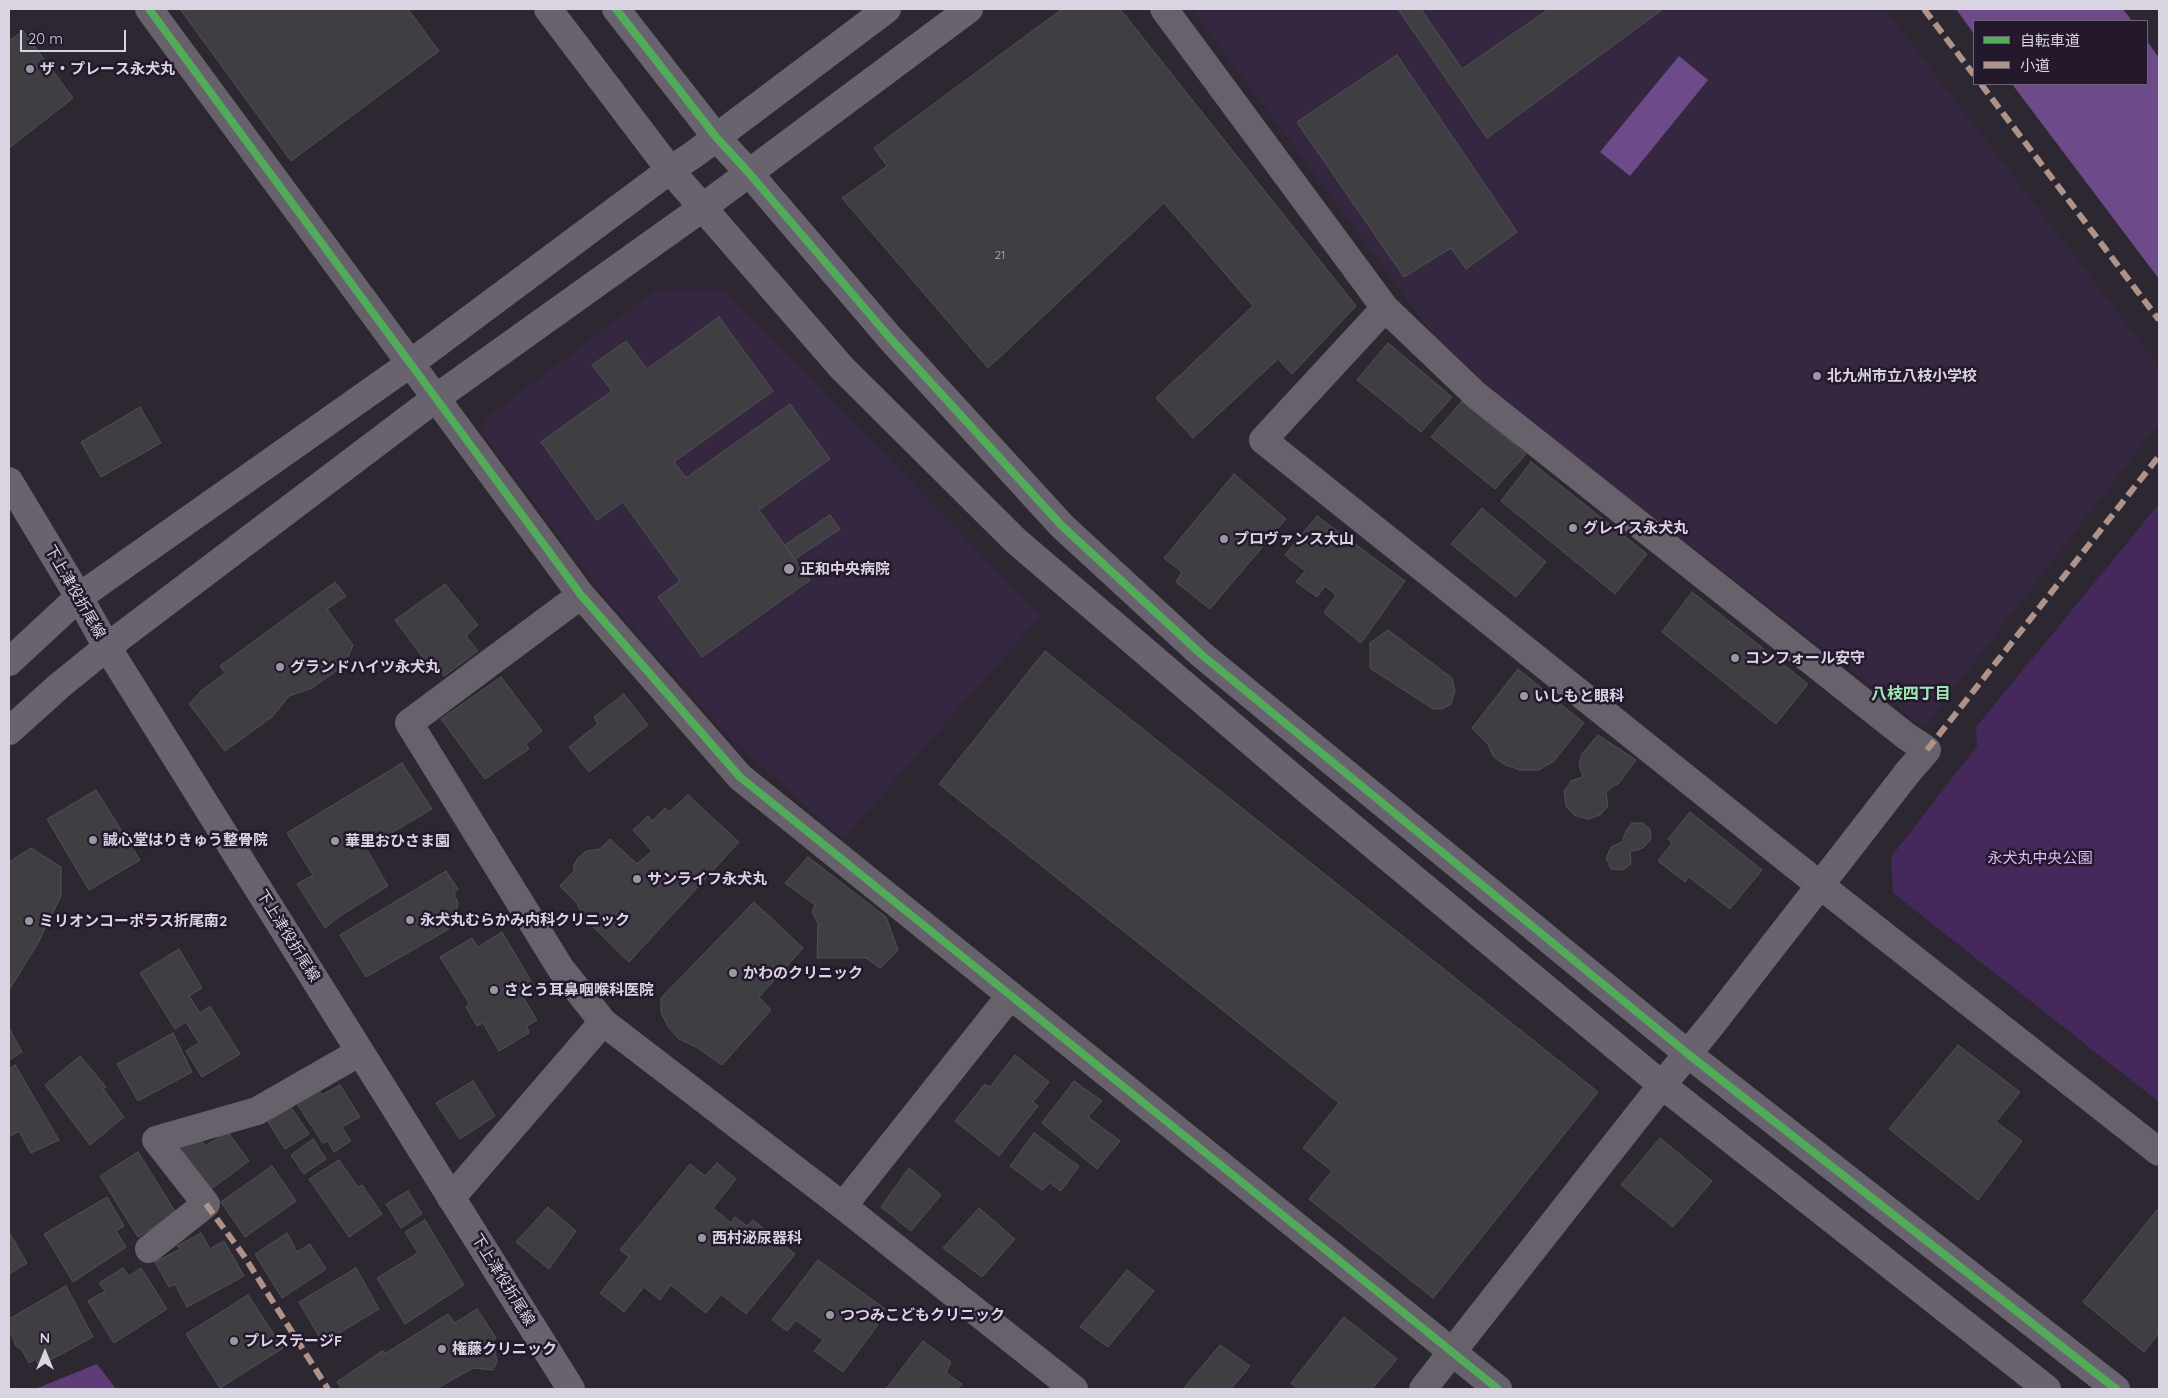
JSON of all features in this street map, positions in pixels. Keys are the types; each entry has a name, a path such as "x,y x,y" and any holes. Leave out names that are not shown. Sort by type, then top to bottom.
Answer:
{"street":[{"path":"150,9 581,595 740,777 1498,1389"},
{"path":"548,9 670,170 842,368 1016,541 1312,794 1662,1085 2047,1389"},
{"path":"616,9 716,137 890,338 1062,526 1202,655 1688,1054 2116,1389"},
{"path":"9,662 79,597 411,363 670,170 693,156 886,9"},
{"path":"9,731 59,686 107,647 436,398 702,208 969,9"},
{"path":"1164,9 1385,308 1476,395 1898,730 1927,750 1424,1389"},
{"path":"1385,308 1263,440 1820,885 2159,1152"},
{"name":"下上津役折尾線","path":"9,481 107,647 571,1389"},
{"path":"581,595 409,723 561,969 603,1022 842,1206 1074,1389"},
{"path":"842,1206 1010,996"},
{"path":"451,1198 603,1022"},
{"path":"150,1249 206,1204 156,1140 258,1112 360,1052"}],"shaded area":[{"name":"北九州市立八枝小学校","path":"1195,9 1885,9 2159,366 2159,423 1924,727 1485,386 1433,334 1194,12"},
{"path":"1956,9 2123,9 2131,20 1973,20 1973,33"},
{"path":"2148,42 2159,58 2159,279 2013,85 2148,85"},
{"path":"1679,56 1708,80 1630,176 1600,152"},
{"name":"正和中央病院","path":"724,289 1041,616 843,839 731,739 606,598 481,432 487,418 654,291"},
{"path":"97,1364 116,1389 35,1389"}],"green space":[{"name":"永犬丸中央公園","path":"2159,504 2159,1102 1893,893 1891,857 1977,746 1976,727"}],"building":[{"path":"180,9 408,9 439,51 291,161"},
{"path":"1062,9 1120,9 1356,306 1292,374 1278,359 1193,438 1156,398 1253,306 1164,203 988,368 842,198 887,166 874,148"},
{"path":"1398,9 1421,9 1462,69 1549,9 1663,9 1487,138"},
{"name":"ザ・プレース永犬丸","path":"23,31 73,98 9,148 9,41"},
{"path":"1397,55 1517,232 1466,269 1451,248 1404,277 1297,122"},
{"path":"719,317 773,391 674,462 686,478 790,404 830,459 759,510 810,580 702,657 658,597 680,581 623,502 597,520 541,442 612,391 592,365 626,341 647,369"},
{"path":"1388,343 1452,397 1421,432 1357,380"},
{"path":"1462,401 1526,454 1495,489 1431,437"},
{"path":"140,407 161,443 101,477 81,442"},
{"name":"グレイス永犬丸","path":"1531,462 1647,554 1615,594 1501,501"},
{"name":"プロヴァンス大山","path":"1234,474 1286,519 1210,609 1176,582 1182,572 1164,558"},
{"path":"1482,508 1546,562 1516,597 1451,544"},
{"path":"830,515 840,529 795,559 785,545"},
{"path":"1317,516 1405,581 1361,643 1324,613 1336,595 1325,586 1317,597 1296,582 1305,571 1285,555"},
{"name":"グランドハイツ永犬丸","path":"335,582 346,596 327,609 353,645 348,657 339,669 312,688 289,696 272,717 225,751 189,704 201,691 225,673 220,666"},
{"path":"445,584 478,625 466,636 478,651 444,676 433,660 427,663 395,620"},
{"name":"コンフォール安守","path":"1692,592 1808,684 1776,724 1662,632"},
{"path":"1388,630 1452,678 1455,691 1451,704 1442,709 1433,709 1370,668 1370,643"},
{"path":"1045,651 1598,1092 1433,1298 1309,1199 1332,1171 1303,1148 1339,1103 939,784"},
{"name":"いしもと眼科","path":"1518,669 1584,723 1554,761 1539,770 1520,770 1505,765 1493,756 1488,744 1472,728"},
{"path":"501,677 542,731 526,744 529,749 485,779 441,719"},
{"path":"624,694 648,725 589,772 569,747 598,724 594,717"},
{"path":"1598,735 1636,760 1619,783 1606,793 1608,806 1600,815 1588,819 1574,815 1566,806 1564,791 1571,781 1583,777 1579,765 1582,754"},
{"name":"華里おひさま園","path":"402,763 432,809 366,848 388,886 340,916 325,928 297,884 313,875 287,833"},
{"name":"誠心堂はりきゅう整骨院","path":"96,790 140,860 89,890 47,819"},
{"name":"サンライフ永犬丸","path":"688,795 739,842 629,962 586,920 576,902 560,886 574,871 574,865 578,858 586,851 600,849 610,839 637,864 652,851 633,830 648,816 652,821 665,808 669,812"},
{"path":"1690,812 1762,870 1730,909 1689,877 1685,882 1658,861 1672,843 1668,839"},
{"path":"1632,823 1643,823 1650,829 1651,839 1643,848 1630,852 1631,864 1623,870 1611,869 1606,858 1611,847 1622,842 1626,831"},
{"name":"ミリオンコーポラス折尾南2","path":"31,848 61,867 61,896 37,945 9,990 9,862"},
{"path":"808,857 886,917 898,950 880,968 866,958 817,958 818,923 812,912 815,905 785,883"},
{"name":"永犬丸むらかみ内科クリニック","path":"446,871 458,889 454,893 458,903 454,926 366,977 340,935"},
{"name":"かわのクリニック","path":"754,902 803,948 759,997 771,1010 722,1065 698,1048 679,1039 669,1028 661,1013 661,998"},
{"name":"さとう耳鼻咽喉科医院","path":"502,932 534,986 521,994 537,1020 527,1026 529,1033 499,1051 483,1023 477,1026 466,1007 469,1003 440,957 472,938 478,947"},
{"path":"179,949 202,988 189,996 200,1013 210,1006 240,1054 202,1077 186,1051 199,1043 186,1022 175,1029 140,973"},
{"path":"9,1028 22,1052 9,1060"},
{"path":"173,1033 192,1072 138,1101 117,1064"},
{"path":"1958,1045 2020,1092 1996,1122 2022,1141 1978,1200 1889,1129"},
{"path":"1015,1055 1049,1082 1033,1102 1038,1106 999,1156 955,1121 985,1084 990,1087"},
{"path":"80,1056 106,1087 103,1089 124,1117 90,1145 45,1085"},
{"path":"15,1065 59,1140 31,1153 19,1131 9,1137 9,1069"},
{"path":"473,1081 495,1116 460,1139 436,1103"},
{"path":"1074,1081 1102,1101 1088,1117 1120,1141 1097,1169 1042,1123"},
{"path":"340,1085 360,1117 342,1127 351,1141 334,1152 328,1141 323,1143 295,1101 317,1087 322,1095"},
{"path":"291,1107 309,1134 285,1149 268,1122"},
{"path":"228,1132 249,1161 207,1192 176,1152 198,1136 205,1146"},
{"path":"1034,1133 1079,1166 1061,1191 1050,1183 1042,1190 1010,1166"},
{"path":"1660,1138 1712,1181 1673,1227 1621,1185"},
{"path":"313,1139 326,1159 304,1174 291,1155"},
{"path":"138,1152 176,1213 138,1237 100,1176"},
{"path":"339,1160 358,1187 362,1185 382,1214 349,1237 309,1179"},
{"name":"西村泌尿器科","path":"717,1163 736,1179 713,1208 731,1223 735,1217 747,1226 753,1220 795,1254 746,1314 721,1294 706,1313 671,1285 660,1300 644,1287 624,1312 600,1293 629,1257 620,1250 690,1164 705,1176"},
{"path":"272,1166 296,1201 245,1237 221,1202"},
{"path":"909,1168 941,1195 911,1231 881,1207"},
{"path":"408,1191 422,1214 401,1228 386,1204"},
{"path":"107,1197 124,1226 116,1231 126,1247 73,1282 44,1234"},
{"path":"548,1207 576,1231 549,1269 516,1242"},
{"path":"979,1208 1015,1239 982,1277 943,1248"},
{"path":"2157,1210 2159,1212 2159,1333 2144,1352 2083,1302"},
{"path":"425,1220 464,1285 405,1324 377,1278 418,1253 405,1232"},
{"path":"9,1232 27,1263 9,1274"},
{"path":"201,1233 210,1249 224,1241 244,1276 187,1307 175,1284 169,1287 155,1262 180,1249 177,1246"},
{"path":"287,1233 297,1252 310,1244 326,1269 282,1298 255,1254"},
{"name":"つつみこどもクリニック","path":"818,1260 888,1311 843,1372 814,1351 823,1340 796,1320 787,1331 772,1320"},
{"path":"123,1268 129,1276 141,1268 167,1309 114,1343 88,1301 105,1291 99,1283"},
{"path":"356,1268 379,1309 323,1343 299,1302"},
{"path":"1127,1270 1154,1291 1108,1347 1080,1327"},
{"path":"66,1286 93,1337 39,1366 36,1359 29,1363 22,1350 16,1346 9,1328 9,1319"},
{"name":"プレステージF","path":"248,1295 283,1348 220,1388 186,1334"},
{"name":"権藤クリニック","path":"477,1309 496,1338 486,1347 495,1350 497,1362 493,1370 473,1368 436,1389 342,1389 337,1382 382,1351 386,1353 448,1314 455,1323"},
{"path":"1344,1317 1397,1359 1372,1389 1298,1389 1291,1383"},
{"path":"923,1341 951,1362 946,1373 962,1384 958,1389 886,1389"},
{"path":"1220,1345 1250,1366 1231,1389 1183,1389"}],"marked path":[{"path":"1924,9 1973,74"},
{"path":"1982,85 2159,320"},
{"path":"1927,750 2159,456"},
{"path":"206,1204 244,1256 328,1389"}],"cycle path":[{"path":"149,9 581,595 740,777 1498,1389"},
{"path":"616,9 716,137 890,338 1062,526 1202,655 1688,1054 2116,1389"}],"place":[{"name":"ザ・プレース永犬丸","path":"30,69"},
{"name":"北九州市立八枝小学校","path":"1817,376"},
{"name":"グレイス永犬丸","path":"1573,528"},
{"name":"プロヴァンス大山","path":"1224,539"},
{"name":"正和中央病院","path":"789,569"},
{"name":"コンフォール安守","path":"1735,658"},
{"name":"グランドハイツ永犬丸","path":"280,667"},
{"name":"いしもと眼科","path":"1524,696"},
{"name":"誠心堂はりきゅう整骨院","path":"93,840"},
{"name":"華里おひさま園","path":"335,841"},
{"name":"サンライフ永犬丸","path":"637,879"},
{"name":"永犬丸むらかみ内科クリニック","path":"410,920"},
{"name":"ミリオンコーポラス折尾南2","path":"29,921"},
{"name":"かわのクリニック","path":"733,973"},
{"name":"さとう耳鼻咽喉科医院","path":"494,990"},
{"name":"西村泌尿器科","path":"702,1238"},
{"name":"つつみこどもクリニック","path":"830,1315"},
{"name":"プレステージF","path":"234,1341"},
{"name":"権藤クリニック","path":"442,1349"}],"district":[{"name":"八枝四丁目","path":"1911,694"}]}
